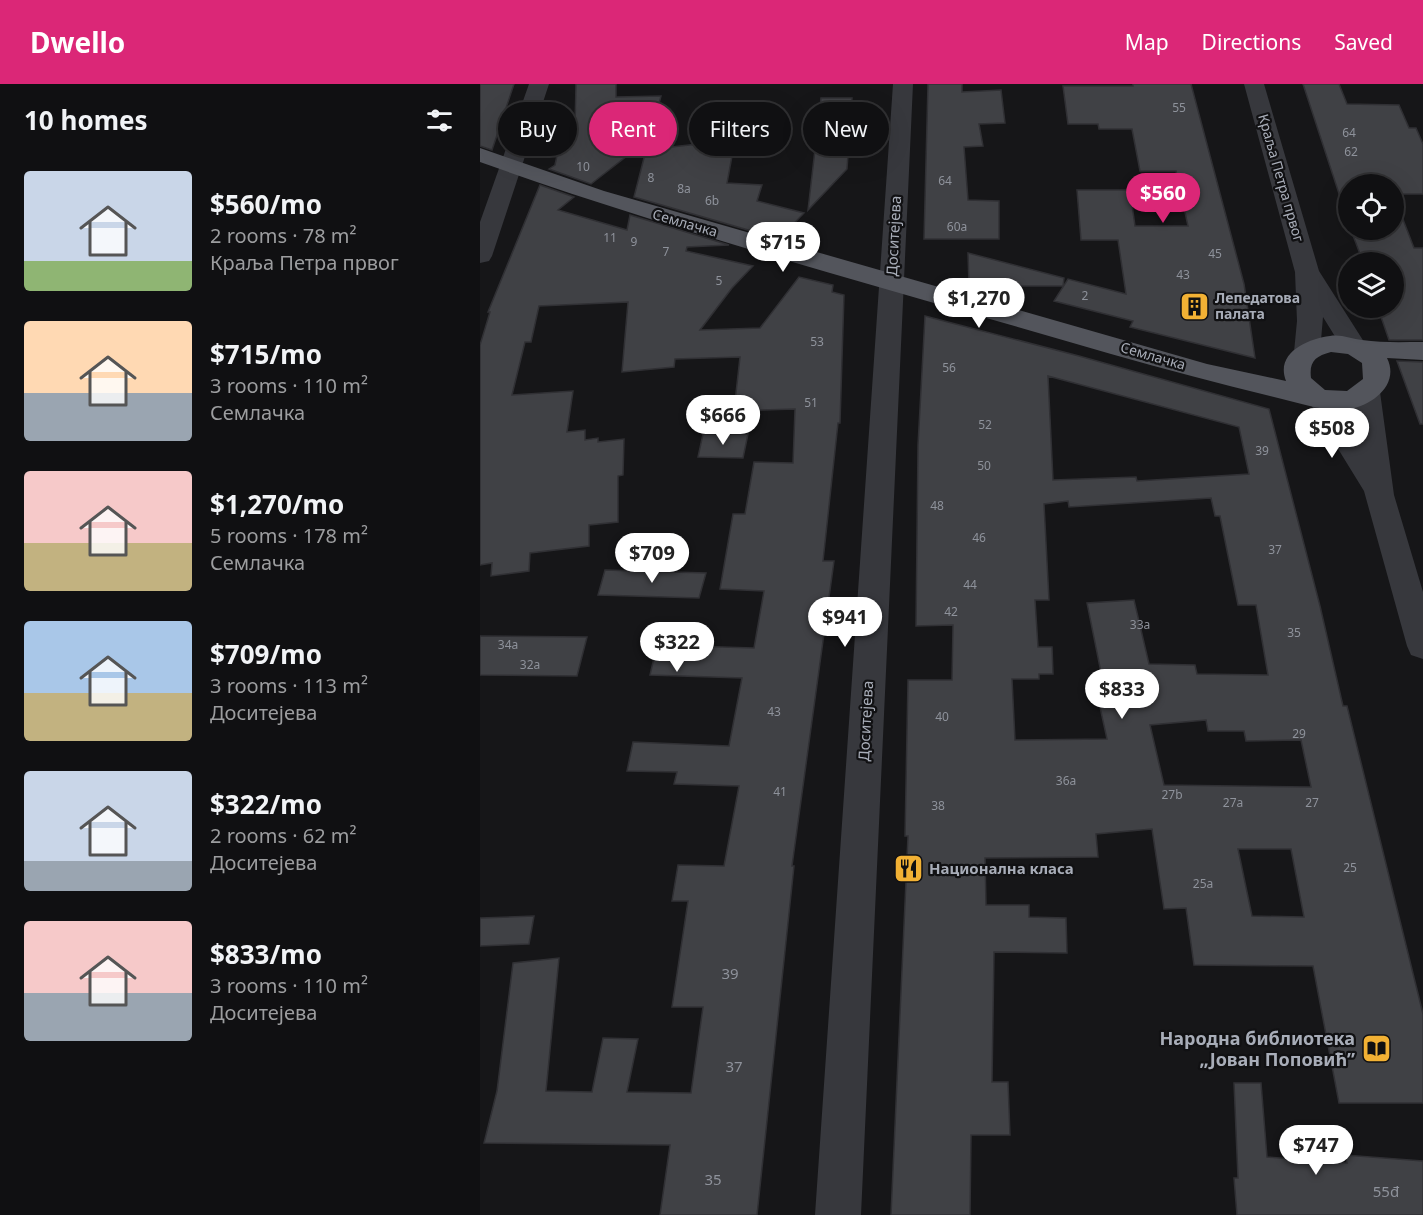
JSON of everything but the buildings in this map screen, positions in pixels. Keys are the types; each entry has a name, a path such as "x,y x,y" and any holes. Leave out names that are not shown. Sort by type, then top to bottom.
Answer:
{"main road":[{"name":"Семлачка","path":"480,154 596,196 1205,372 1316,398"},
{"path":"1423,351 1325,345 1303,356 1295,372 1298,382 1316,398 1350,400 1404,367 1423,361"},
{"path":"1357,347 1374,359 1377,367 1370,387"},
{"name":"Семлачка","path":"1205,372 1269,371 1303,356"}],"street":[{"path":"480,256 539,84"},
{"name":"Доситејева","path":"838,1215 903,84"},
{"name":"Краља Петра првог","path":"1254,84 1308,272 1322,300 1357,347"},
{"name":"Краља Петра првог","path":"1303,356 1310,321 1308,272"},
{"path":"1370,387 1380,495 1423,646"},
{"path":"1316,398 1380,495"}],"place":[{"name":"Лепедатова палата","path":"1194,306"},
{"name":"Национална класа","path":"908,869"},
{"name":"Народна библиотека „Јован Поповић”","path":"1376,1049"}]}
